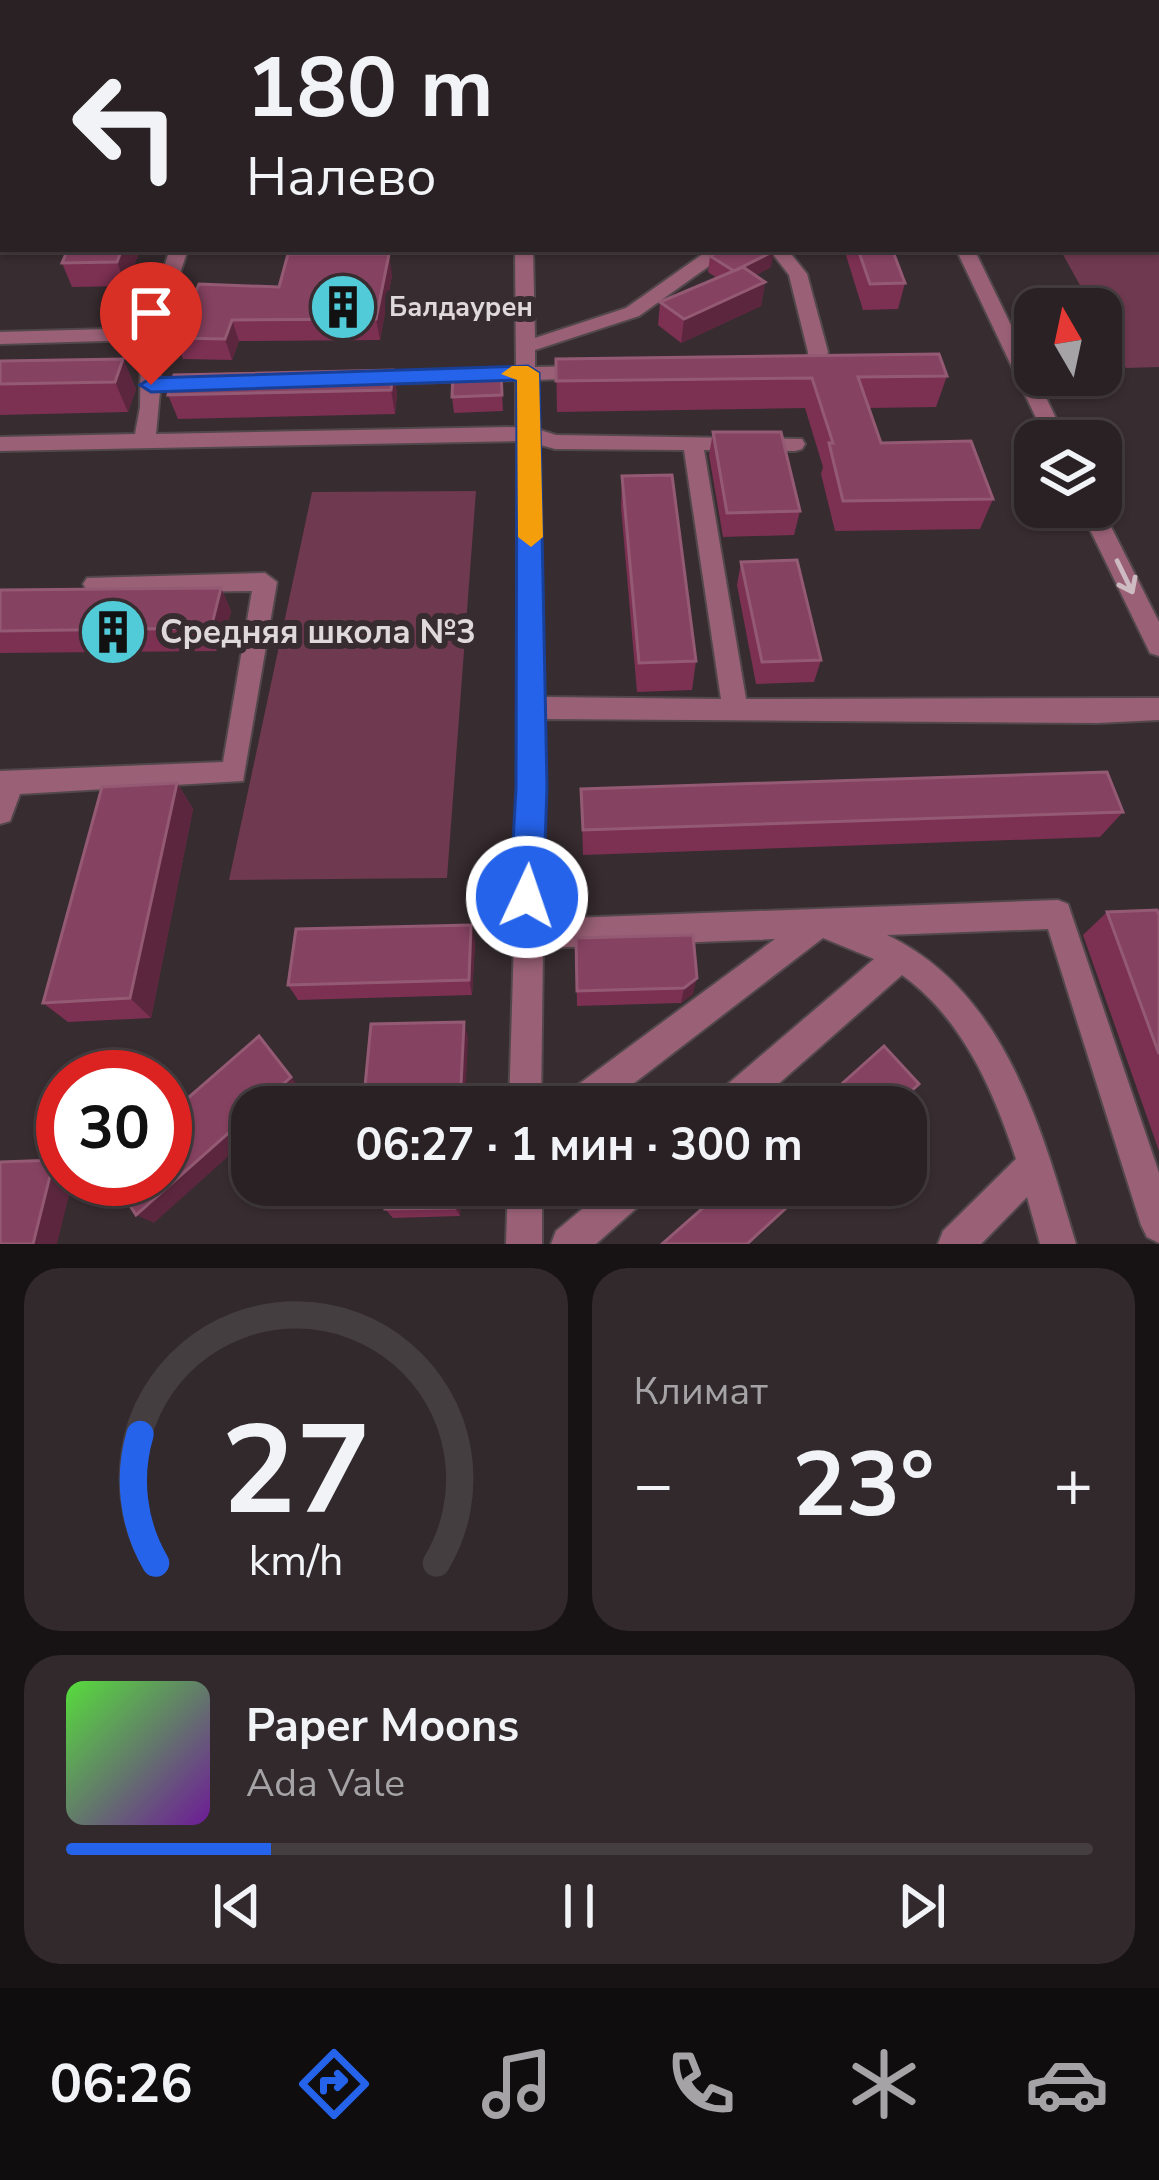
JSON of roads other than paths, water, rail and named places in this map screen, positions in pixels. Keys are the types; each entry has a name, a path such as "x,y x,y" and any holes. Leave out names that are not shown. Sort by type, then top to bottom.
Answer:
{"street":[{"path":"144,441 151,334 178,252"},
{"path":"524,252 531,708 525,1086"},
{"path":"527,346 622,317 672,286 699,260 717,252"},
{"path":"773,369 810,365 818,352 798,274 780,252"},
{"path":"966,252 1047,420"},
{"path":"0,338 151,334"},
{"path":"340,379 617,372"},
{"path":"151,385 222,383"},
{"path":"0,445 530,434 555,442 795,444"},
{"path":"693,444 735,706"},
{"path":"1100,528 1159,646"},
{"path":"0,812 6,783 234,772 265,582 95,584"},
{"path":"531,708 1159,709"},
{"path":"525,934 1058,914 1159,1225"},
{"path":"820,923 899,958 953,1000 974,1030 1035,1164 1058,1244"},
{"path":"604,1086 820,923"},
{"path":"751,1086 899,958"},
{"path":"956,1244 1035,1164"},
{"path":"524,1244 525,1206"},
{"path":"568,1244 612,1206"}],"place":[{"name":"Балдаурен","path":"343,307"},
{"name":"Средняя школа №3","path":"113,632"}]}
